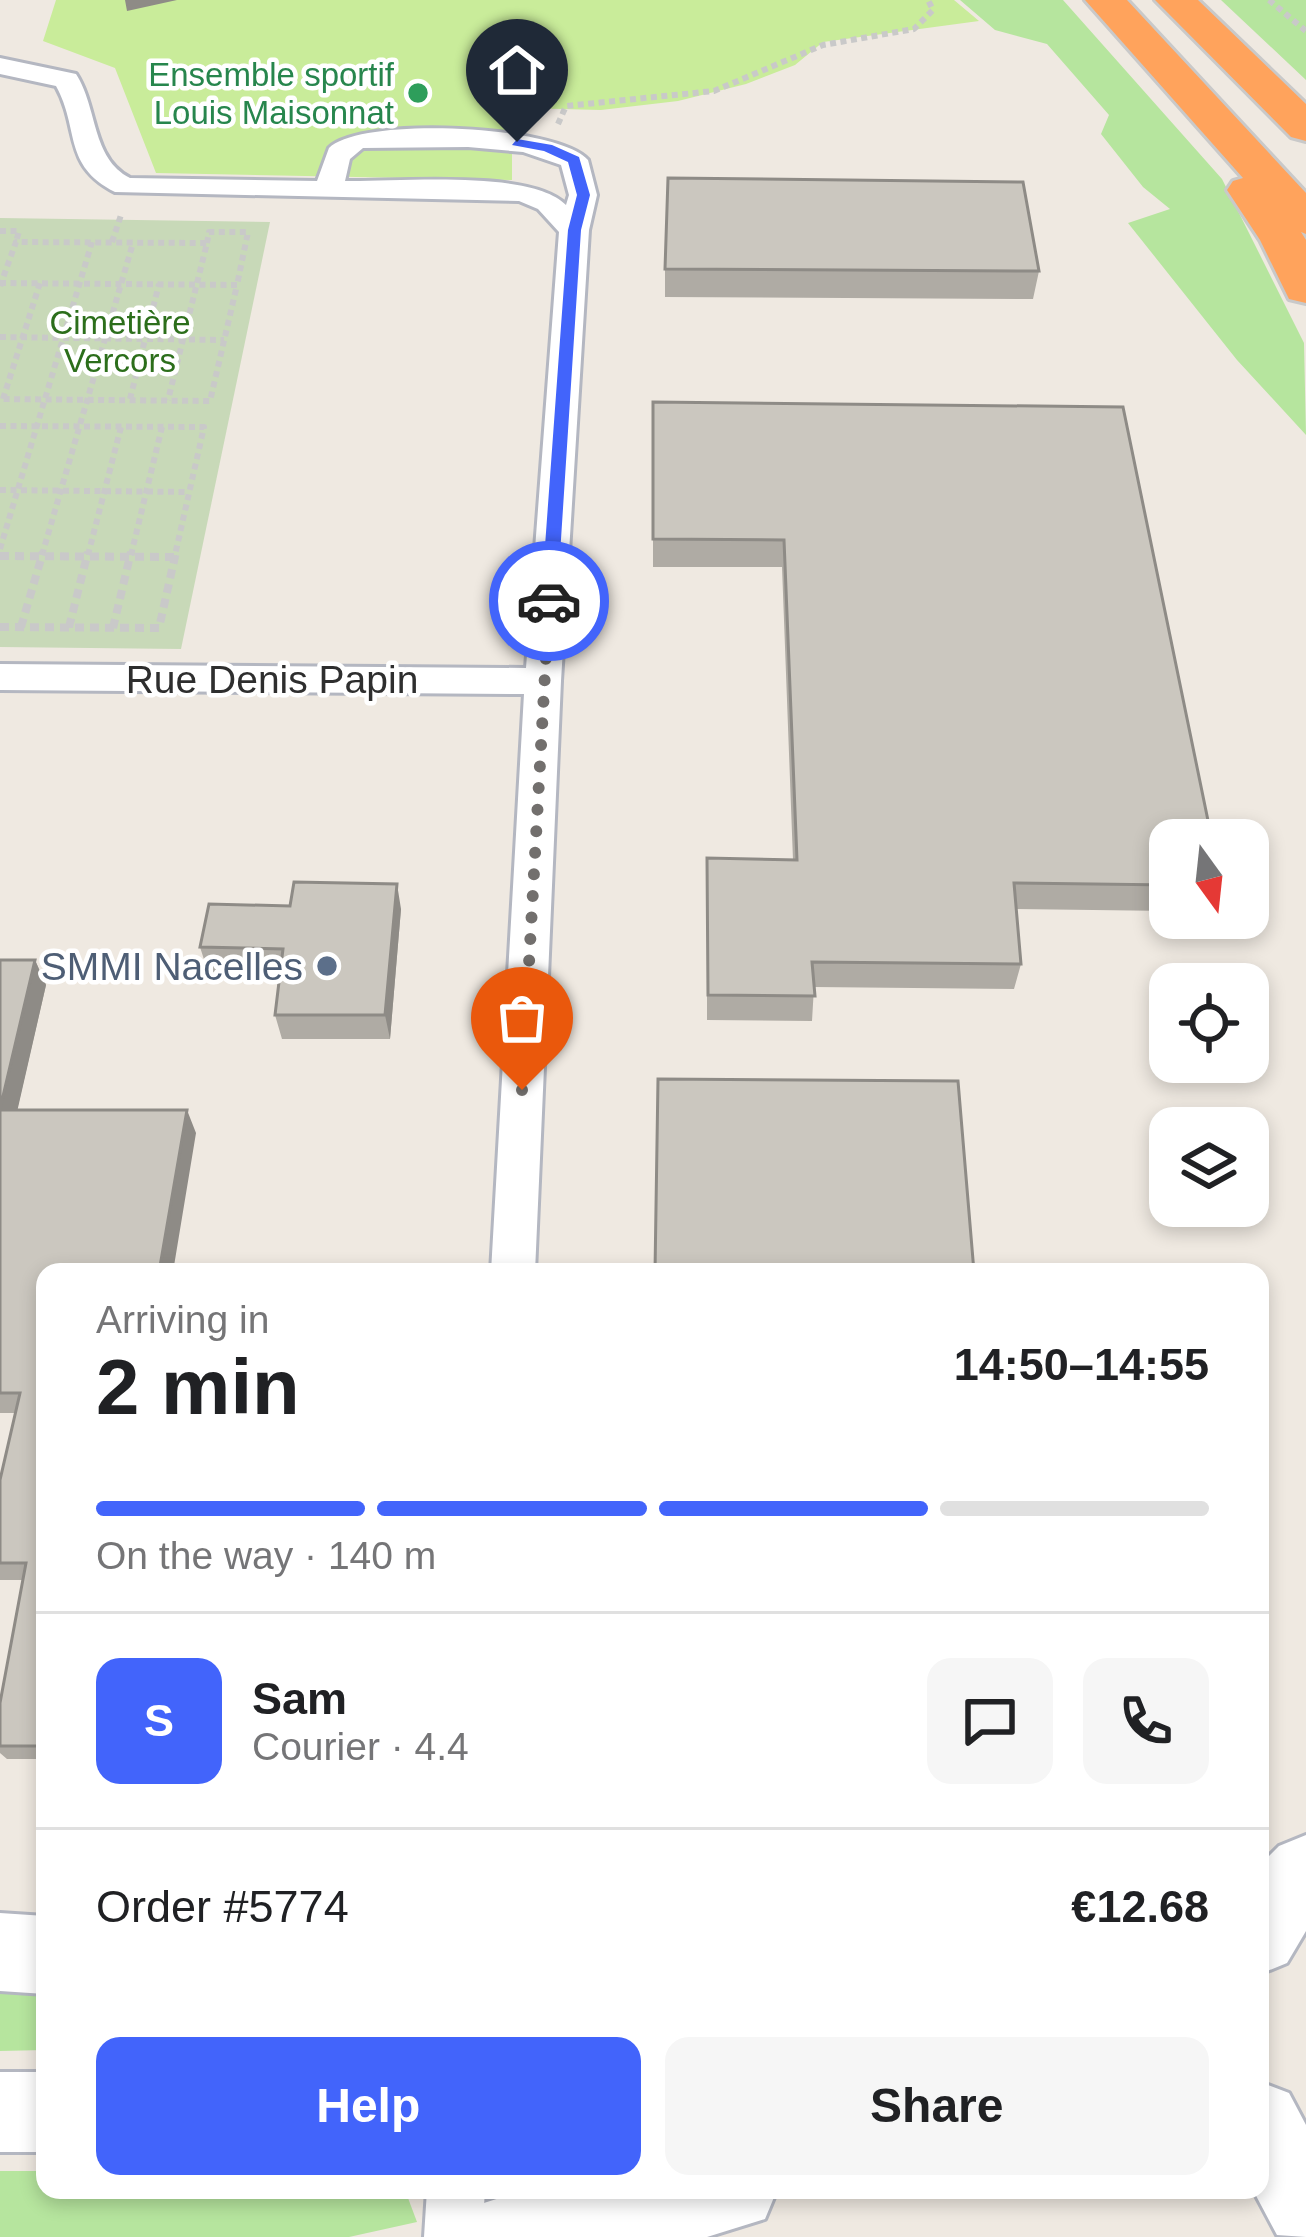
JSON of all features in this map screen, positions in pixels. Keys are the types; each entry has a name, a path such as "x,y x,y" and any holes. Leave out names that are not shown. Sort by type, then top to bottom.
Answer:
{"highway":[{"path":"1105,0 1306,220"},
{"path":"1175,0 1306,128"},
{"path":"1202,103 1219,147 1283,240 1306,289"}],"main road":[{"path":"1269,1921 1285,1894 1306,1873"},
{"path":"0,1952 36,1954"},
{"path":"0,2112 36,2112"},
{"path":"526,2230 689,2199"}],"street":[{"path":"0,66 66,80 75,92 88,153 105,179 155,188 523,194 548,203 574,230"},
{"path":"331,190 334,158 358,140 517,142 574,160 584,195 574,230 543,681 513,1263"},
{"path":"523,194 557,175 555,151"},
{"name":"Rue Denis Papin","path":"0,677 543,681"},
{"path":"453,2237 455,2199"}],"path":[{"path":"555,151 566,106 714,91 823,45 914,29 933,10 928,0"},
{"path":"1269,0 1306,32"},
{"path":"0,231 20,231 1,284 237,285"},
{"path":"40,283 1,399 210,401 248,232 209,232 168,400"},
{"path":"16,242 207,243"},
{"path":"92,242 0,553 175,557"},
{"path":"21,627 133,242"},
{"path":"130,400 159,284"},
{"path":"0,338 224,340"},
{"path":"0,426 203,427 159,628 0,627"},
{"path":"69,627 122,427"},
{"path":"113,628 162,427"},
{"path":"0,490 189,491"}],"green space":[{"name":"Ensemble sportif Louis Maisonnat","path":"56,0 954,0 979,21 823,42 795,65 746,84 678,101 601,110 522,108 512,126 512,180 156,173 115,68 43,41"},
{"path":"960,0 1063,0 1222,179 1304,343 1306,435 1237,360 1128,223 1170,209 1143,187 1101,134 1109,115 1047,44 995,30"},
{"path":"1221,0 1306,0 1306,80"},
{"name":"Cimetière Vercors","path":"0,218 270,222 181,649 0,647"},
{"path":"0,1977 36,1979 36,2050 0,2051"},
{"path":"0,2171 36,2171 36,2199 408,2199 417,2222 349,2237 0,2237"}],"building":[{"path":"668,178 1023,182 1039,271 665,269"},
{"path":"653,402 1123,407 1208,819 1149,819 1149,885 1014,883 1021,964 812,962 815,996 708,995 707,858 797,860 784,540 653,539"},
{"path":"294,882 397,884 385,1015 275,1015 283,949 200,947 209,904 290,906"},
{"path":"0,960 35,960 0,1109"},
{"path":"658,1079 958,1081 973,1263 655,1263"},
{"path":"0,1110 187,1110 161,1263 36,1263 36,1746 0,1746 0,1703 26,1563 0,1563 0,1480 20,1393 0,1393"}],"way so far":[{"path":"522,1090 549,601"}],"place":[{"name":"Ensemble sportif Louis Maisonnat","path":"418,93"},
{"name":"SMMI Nacelles","path":"327,966"}],"route":[{"path":"517,142 548,148 574,160 584,195 574,230 549,601"}]}
